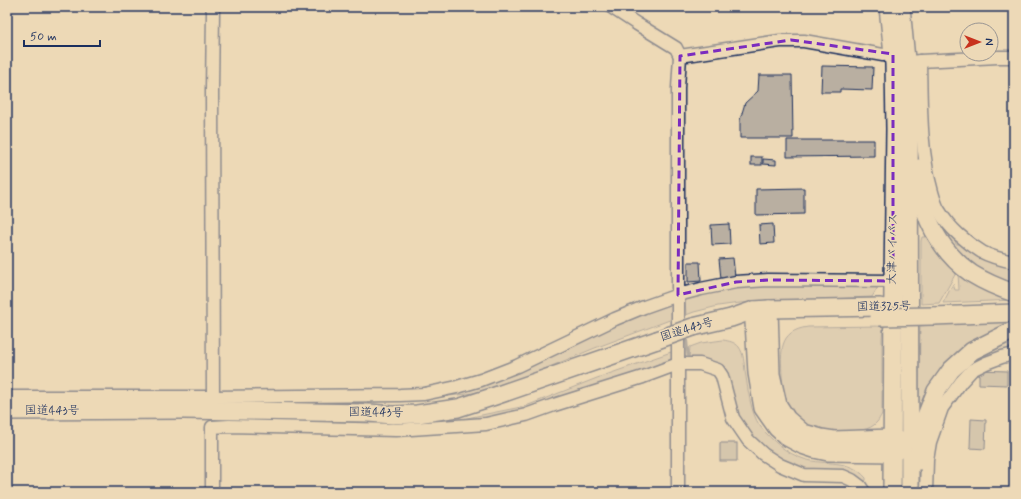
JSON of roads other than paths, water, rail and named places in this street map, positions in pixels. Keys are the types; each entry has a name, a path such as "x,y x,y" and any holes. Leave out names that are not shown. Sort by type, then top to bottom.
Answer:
{"highway":[{"name":"大津バイパス","path":"888,7 904,61 895,129 892,492"},
{"name":"大津バイパス","path":"901,7 904,61 909,91 910,492"},
{"path":"909,91 916,111 919,174 922,199 930,224 942,244 956,260 971,273 992,285 1014,293"},
{"name":"国道325号","path":"933,311 1014,304"},
{"name":"国道325号","path":"762,315 933,311 1014,313"},
{"path":"762,315 771,374 778,405 787,419 803,433 821,438 892,445 910,445"},
{"name":"国道443号","path":"7,411 183,410 369,413 393,415 417,414 458,408 693,327 731,318 762,315"},
{"path":"918,492 920,449 926,416 936,391 952,370 972,351 1014,330"}],"street":[{"path":"212,7 213,397"},
{"path":"611,7 676,48 680,56 678,88 678,492"},
{"path":"680,56 791,40 883,55 904,61 1014,57"},
{"path":"904,61 922,120 924,152 928,179 939,212 959,235 972,245 983,252 1014,262"},
{"path":"7,397 213,397 424,394 481,380 517,366 615,318 678,295 700,289 736,282 768,280 893,280"},
{"path":"926,492 927,460 930,442 942,408 972,370 986,362 1014,354"},
{"path":"212,492 212,427 229,426 396,430 486,424 526,415 678,364 700,364 718,370 722,376 734,418 748,440 770,460 804,475 843,476 860,486 864,492"}],"waterway":[{"path":"686,335 688,355"}]}
